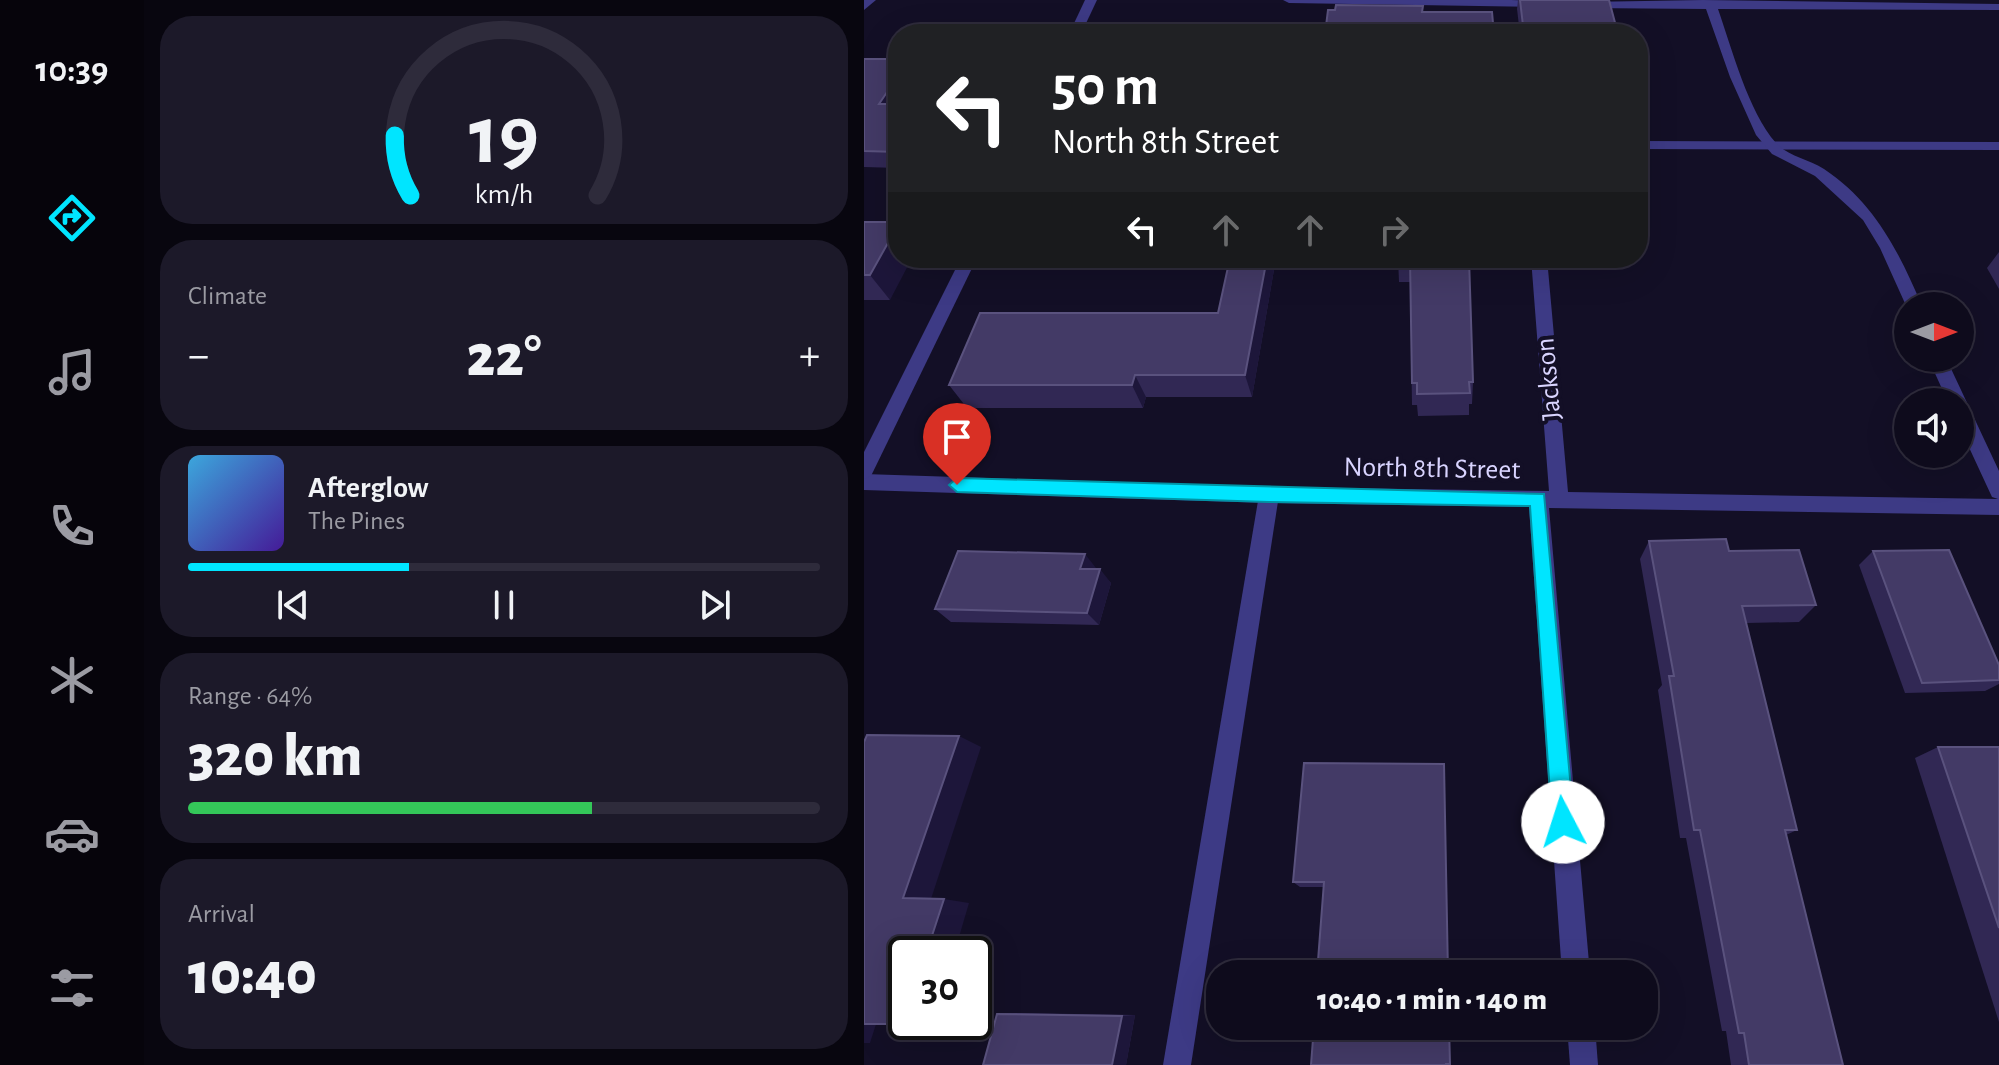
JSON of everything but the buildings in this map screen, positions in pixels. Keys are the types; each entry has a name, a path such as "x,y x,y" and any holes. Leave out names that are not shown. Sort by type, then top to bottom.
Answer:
{"street":[{"path":"864,7 870,0"},
{"path":"1080,24 1091,0"},
{"path":"1289,0 1559,4"},
{"path":"1575,5 1710,3 1999,7"},
{"path":"1710,3 1743,89 1771,146 1807,163 1859,203 1895,260 1908,292"},
{"path":"1648,145 1999,146"},
{"path":"864,471 964,268"},
{"name":"Jackson","path":"1539,268 1575,960"},
{"path":"1974,438 1999,491"},
{"name":"North 8th Street","path":"864,482 1269,495 1999,507"},
{"path":"1177,1065 1269,495"},
{"path":"1582,1040 1584,1065"}],"route":[{"path":"957,485 1269,495 1538,499 1563,822"}]}
